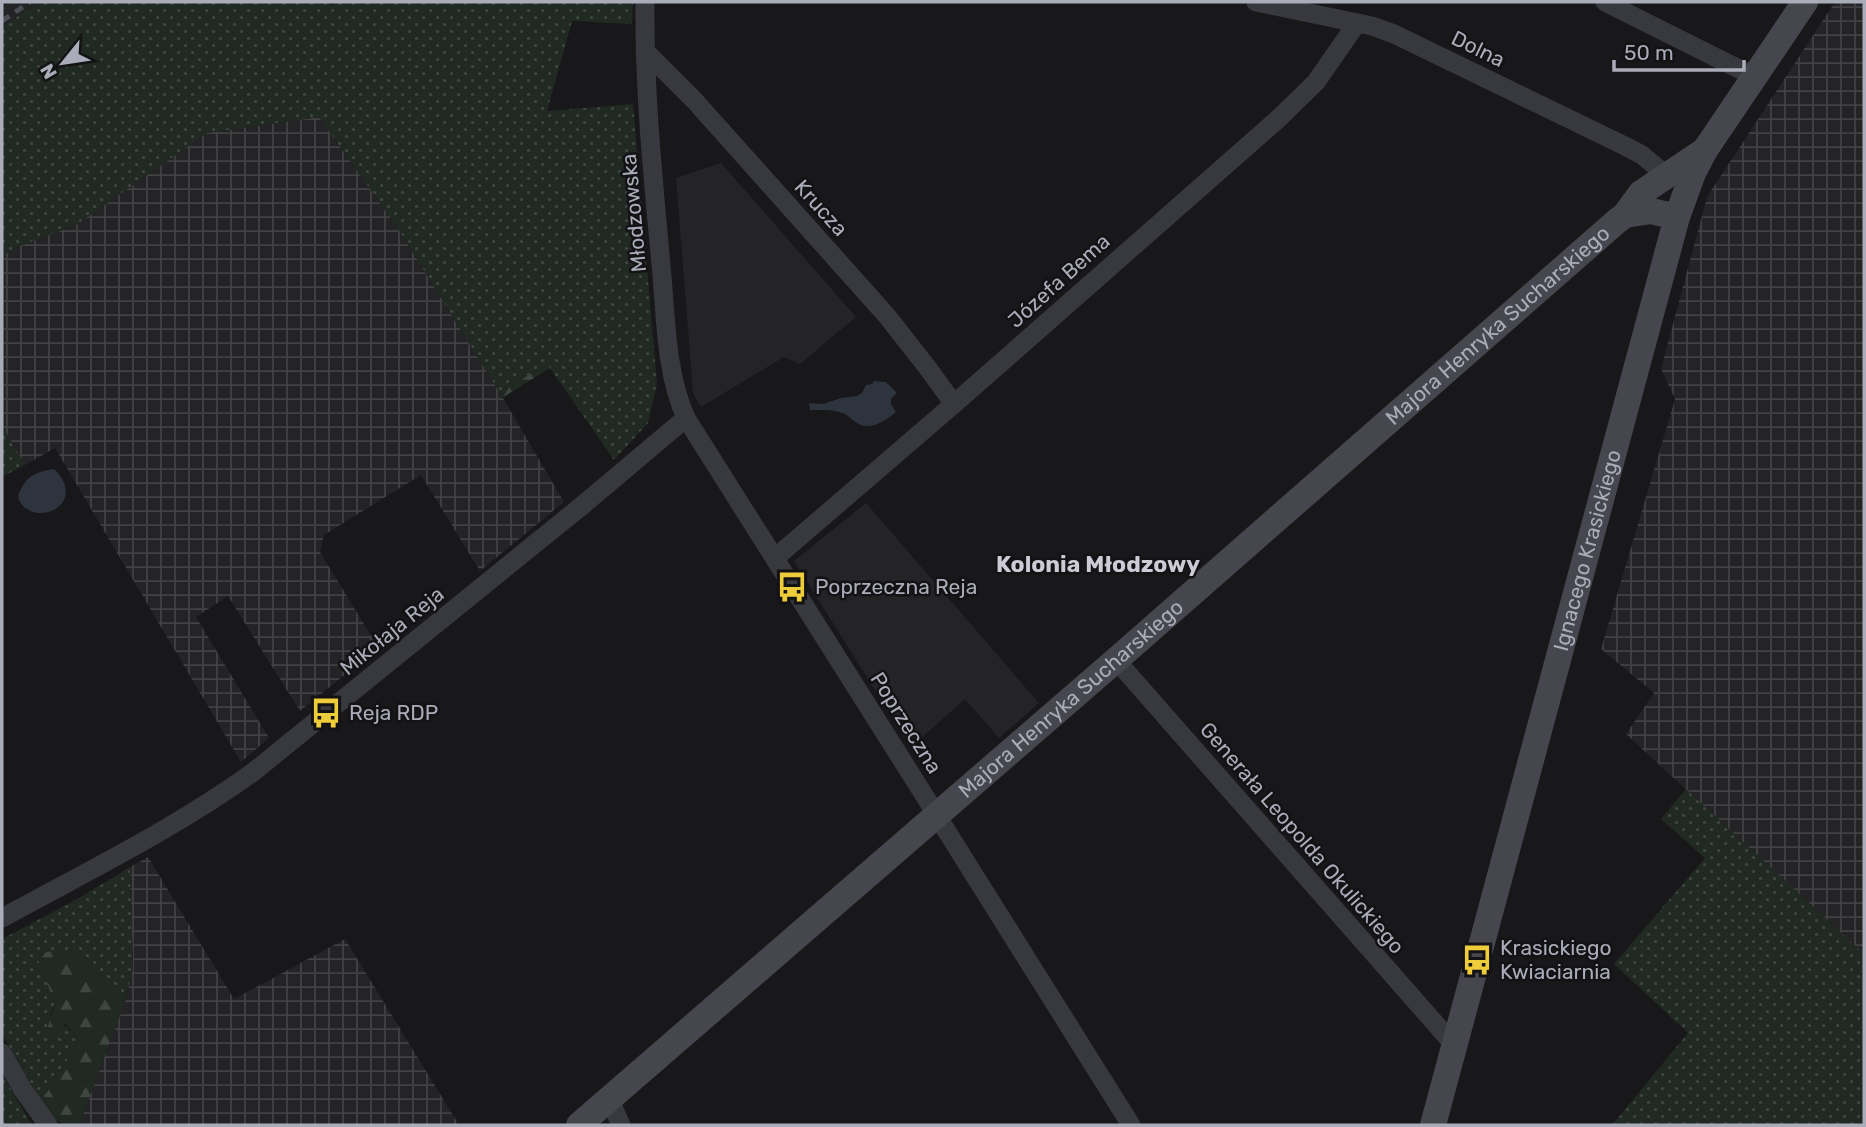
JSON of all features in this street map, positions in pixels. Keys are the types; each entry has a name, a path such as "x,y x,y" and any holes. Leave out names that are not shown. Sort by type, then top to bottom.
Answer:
{"street":[{"name":"Młodzowska","path":"645,2 651,151 670,357 678,401 686,418"},
{"name":"Dolna","path":"1256,2 1372,26 1394,34 1625,146 1642,155 1666,175"},
{"path":"1605,2 1755,77"},
{"name":"Ignacego Krasickiego","path":"1433,1125 1677,217 1693,173 1705,150 1805,2"},
{"name":"Józefa Bema","path":"775,558 1287,110 1316,82 1357,23"},
{"name":"Krucza","path":"645,51 694,100 887,316 954,404"},
{"name":"Majora Henryka Sucharskiego","path":"579,1125 1625,215 1641,193 1705,150"},
{"name":"Majora Henryka Sucharskiego","path":"1625,215 1651,211 1677,217"},
{"name":"Poprzeczna","path":"686,418 1131,1125"},
{"name":"Mikołaja Reja","path":"2,918 183,819 241,781 574,513 686,418"},
{"name":"Generała Leopolda Okulickiego","path":"1116,660 1455,1046"},
{"path":"2,1053 23,1090 48,1125"},
{"path":"609,1098 621,1125"}],"shaded area":[{"path":"2,2 40,2 2,26"},
{"path":"1835,2 1864,2 1864,954 1626,734 1654,693 1601,649 1675,399 1661,369 1707,197"},
{"path":"319,117 397,227 564,502 480,571 421,475 324,535 320,552 373,639 385,642 300,711 228,596 196,617 269,738 241,762 55,448 25,465 2,426 2,256 17,247 76,225 207,133"},
{"path":"721,163 856,317 800,364 784,357 701,407 693,393 676,178"},
{"path":"874,381 886,382 896,392 891,404 896,412 878,424 863,426 841,412 810,410 809,403 823,404 857,396 866,385"},
{"path":"54,469 63,481 66,491 64,500 50,512 31,511 23,506 19,495 28,479 35,474"},
{"path":"866,503 1039,703 999,738 965,699 911,747 794,561"},
{"path":"148,857 234,999 345,939 459,1125 79,1125 125,1002 133,968 130,867"}],"green space":[{"path":"40,2 328,2 331,5 337,2 633,2 632,24 572,21 547,111 633,104 657,384 648,423 614,460 547,364 500,393 397,227 319,117 207,133 76,225 17,247 2,256 2,26"},
{"path":"547,364 550,368 502,398 500,393"},
{"path":"2,426 25,465 2,477"},
{"path":"1686,789 1864,954 1864,1125 1612,1125 1688,1033 1614,964 1705,858 1661,819"},
{"path":"130,867 133,968 125,1002 106,978 100,977 71,950 44,976 55,1003 50,1015 75,1033 77,1044 42,1103 2,1034 2,939"},
{"path":"71,950 100,977 106,977 125,1002 79,1125 57,1120 42,1103 77,1044 75,1033 64,1023 52,1035 46,1033 55,1003 44,976 36,966 46,952"},
{"path":"2,1074 32,1125 2,1125"}],"railway":[{"path":"2,21 30,2"}],"place":[{"name":"Poprzeczna Reja","path":"792,587"},
{"name":"Reja RDP","path":"326,713"},
{"name":"Krasickiego Kwiaciarnia","path":"1477,960"}],"district":[{"name":"Kolonia Młodzowy","path":"1098,564"}]}
